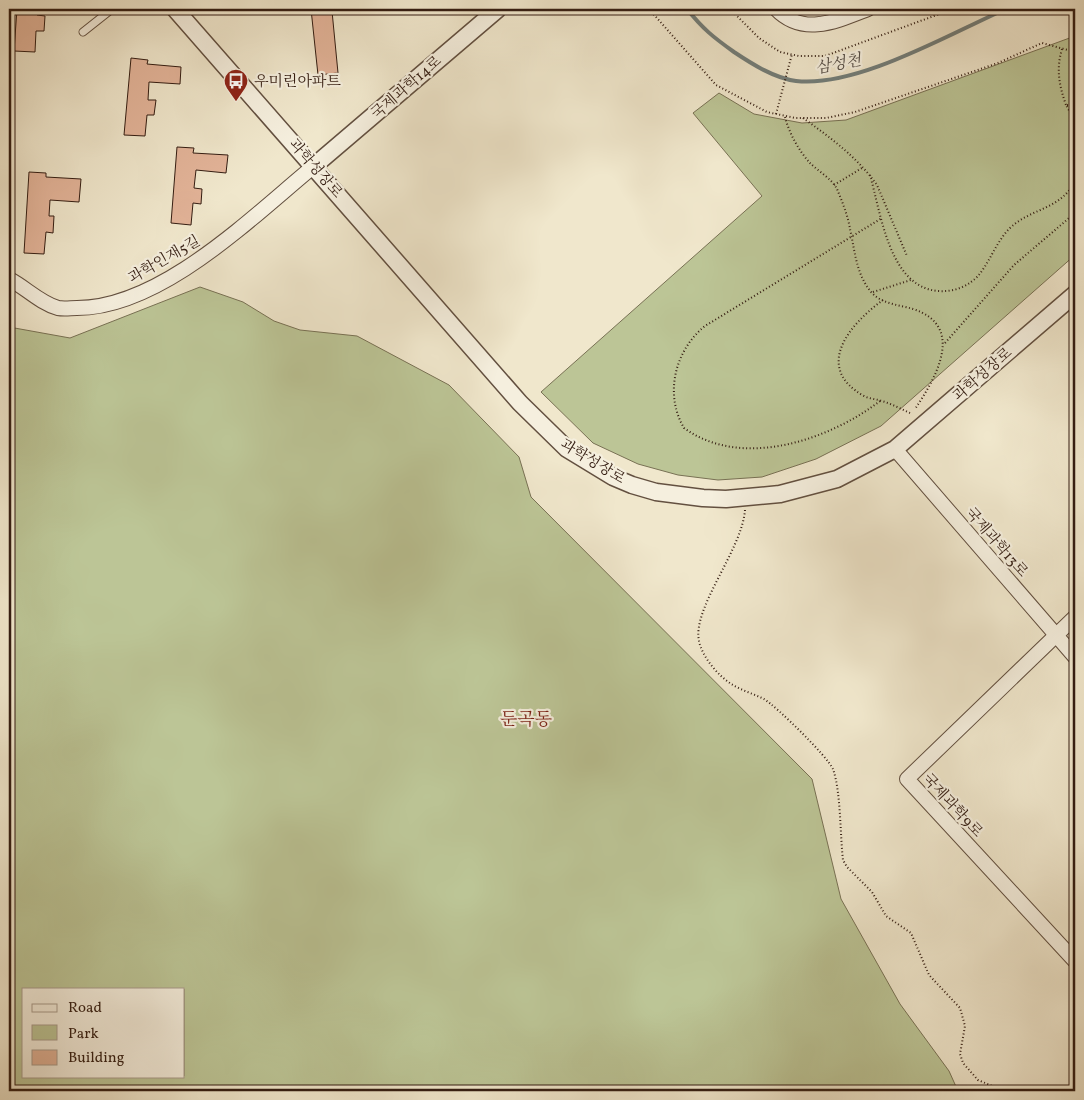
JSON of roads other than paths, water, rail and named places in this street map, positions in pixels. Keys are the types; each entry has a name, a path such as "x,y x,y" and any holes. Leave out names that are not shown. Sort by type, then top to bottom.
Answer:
{"street":[{"name":"과학성장로","path":"175,9 520,403 567,449 614,477 656,492 703,498 746,498 780,494 837,479 895,449 1075,294"},
{"name":"국제과학14로","path":"314,166 498,9"},
{"path":"776,9 792,21 805,26 822,25 861,10"},
{"name":"과학인재5길","path":"9,279 58,308 91,308 125,300 209,254 314,166"},
{"name":"국제과학13로","path":"895,449 1075,657"},
{"path":"1055,635 1075,617"},
{"name":"국제과학9로","path":"1055,635 907,779 1075,961"}],"lane":[{"path":"83,32 112,9"}],"waterway":[{"name":"삼성천","path":"687,9 698,22 734,52 771,74 796,81 820,81 874,68 931,45 1006,9"}],"place":[{"name":"우미린아파트","path":"236,102"}],"district":[{"name":"둔곡동","path":"526,719"}]}
